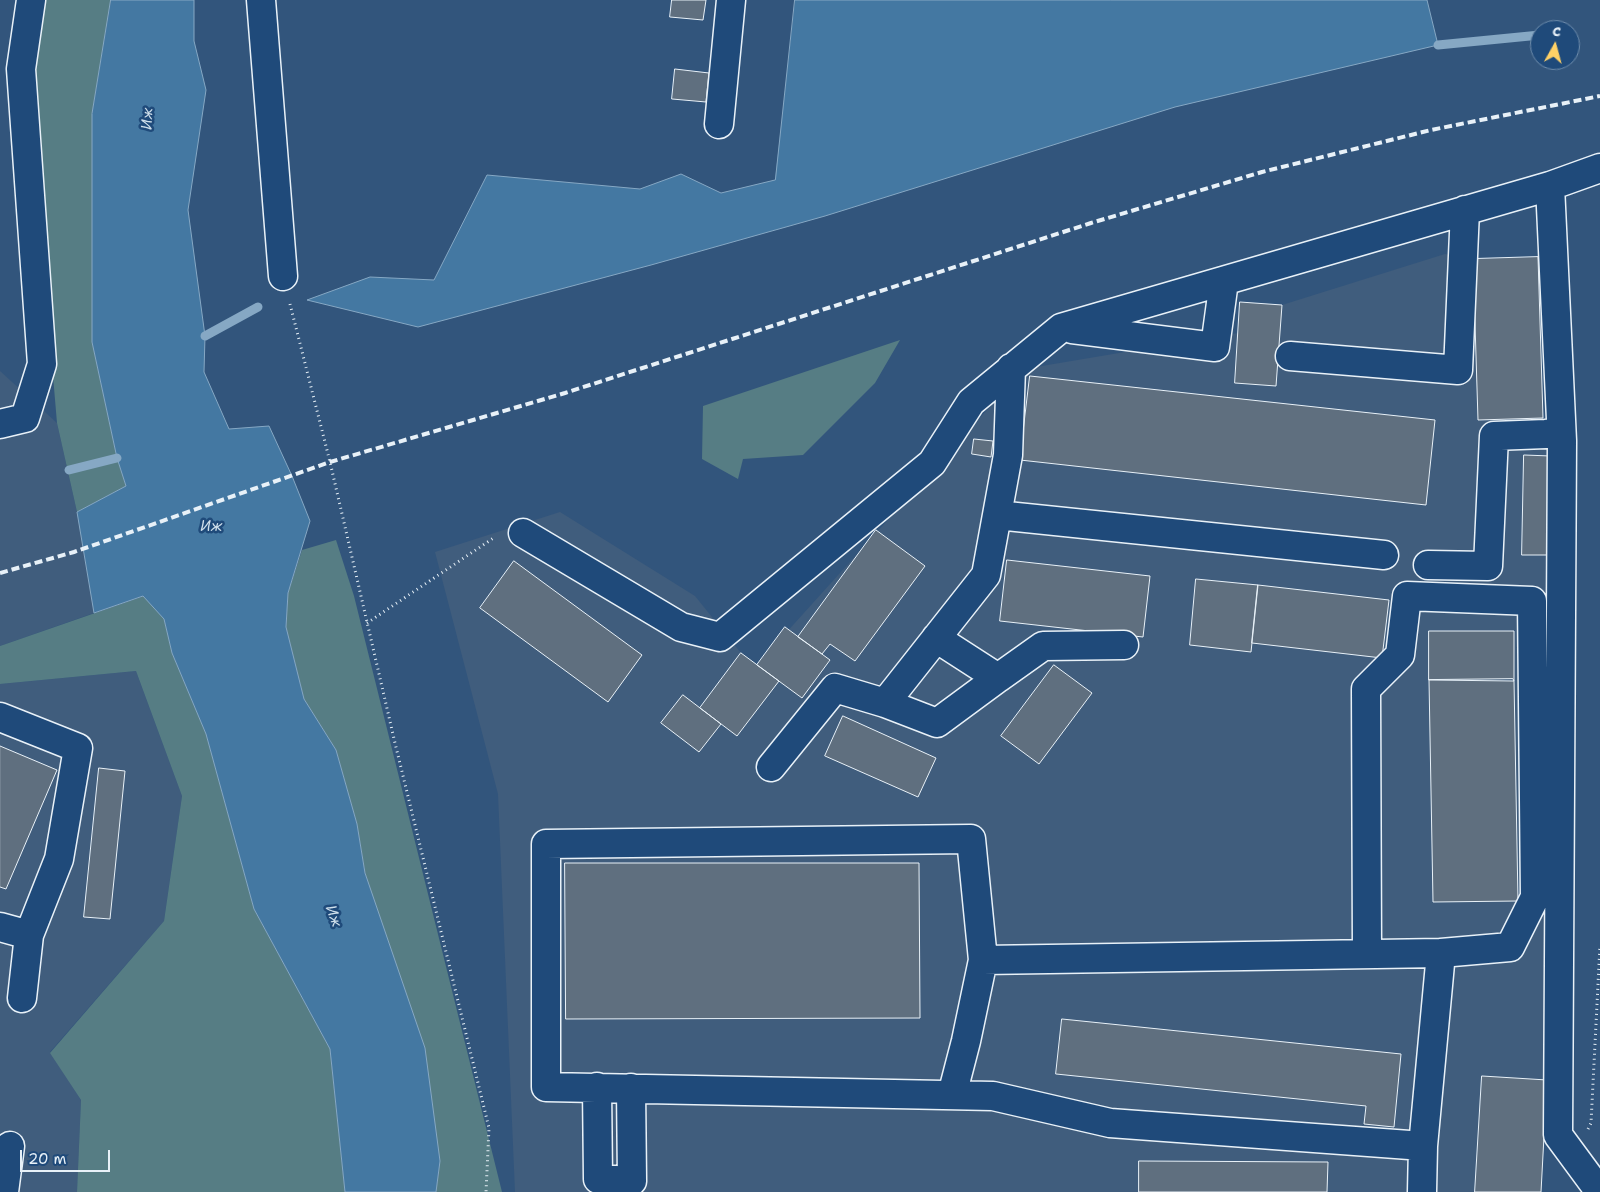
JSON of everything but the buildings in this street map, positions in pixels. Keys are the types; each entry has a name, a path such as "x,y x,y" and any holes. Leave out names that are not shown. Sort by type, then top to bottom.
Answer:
{"street":[{"path":"0,424 25,418 42,364 21,69 31,0"},
{"path":"261,0 283,276"},
{"path":"719,124 731,0"},
{"path":"522,532 681,627 720,637 932,462 970,402 1061,328 1550,186 1600,168"},
{"path":"1550,186 1562,437 1558,1135 1600,1192"},
{"path":"1290,356 1458,370 1465,210"},
{"path":"1061,328 1215,347 1224,281"},
{"path":"885,703 986,575 1008,455 1012,368"},
{"path":"1428,565 1488,566 1494,436 1546,434 1562,437"},
{"path":"997,516 1384,555"},
{"path":"983,960 1441,953 1510,947 1535,897 1532,601 1408,596 1400,655 1366,689 1367,954"},
{"path":"936,638 998,678"},
{"path":"771,767 835,688 885,703 937,723 1042,646 1124,645"},
{"path":"0,717 78,748 59,859 29,935 22,998"},
{"path":"952,1095 966,1041 983,960 971,839 546,844 546,1087 993,1096 1110,1122 1423,1146"},
{"path":"0,927 29,935"},
{"path":"1422,1192 1423,1146 1441,953"},
{"path":"597,1087 598,1179 632,1181 631,1088"},
{"path":"4,1192 10,1146"}],"path":[{"path":"283,276 330,462 394,743 489,1128 486,1192"},
{"path":"367,622 508,529 522,532"}],"shaded area":[{"path":"1445,254 1473,259 1538,257 1543,418 1551,456 1547,1080 1541,1192 515,1192 498,794 435,552 560,512 695,596 741,653 757,665 1024,369 1238,333 1282,305"},
{"path":"0,371 57,423 77,512 94,613 0,646"},
{"path":"136,671 182,796 164,921 50,1052 81,1100 77,1192 0,1192 0,684"}],"green space":[{"path":"38,0 111,0 92,114 92,342 117,458 126,486 77,512 57,423 27,70"},
{"path":"900,340 875,383 803,455 743,459 738,479 702,459 703,406"},
{"path":"336,540 354,596 502,1192 436,1192 440,1161 365,872 357,824 336,750 304,699 286,627 288,593 302,550"},
{"path":"144,596 164,619 172,653 206,734 254,909 330,1049 345,1192 77,1192 81,1100 50,1053 164,921 182,796 136,671 0,684 0,646"}],"water":[{"name":"Иж","path":"111,0 194,0 194,41 206,90 188,210 205,336 204,372 229,429 269,426 310,521 288,593 286,627 304,699 336,750 357,824 365,873 425,1048 440,1161 436,1192 345,1192 330,1049 254,909 206,734 172,653 164,619 143,596 94,613 77,512 126,486 117,458 92,342 92,114"},
{"path":"795,0 1427,0 1438,45 1175,107 825,216 418,327 307,300 370,277 434,280 487,175 640,189 681,174 721,193 775,180"}],"waterway":[{"path":"1438,45 1530,36"},
{"path":"205,336 258,307"},
{"path":"69,470 117,458"}],"railway":[{"path":"0,573 74,552 330,462 565,393 1091,223 1262,172 1431,130 1600,96"}]}
